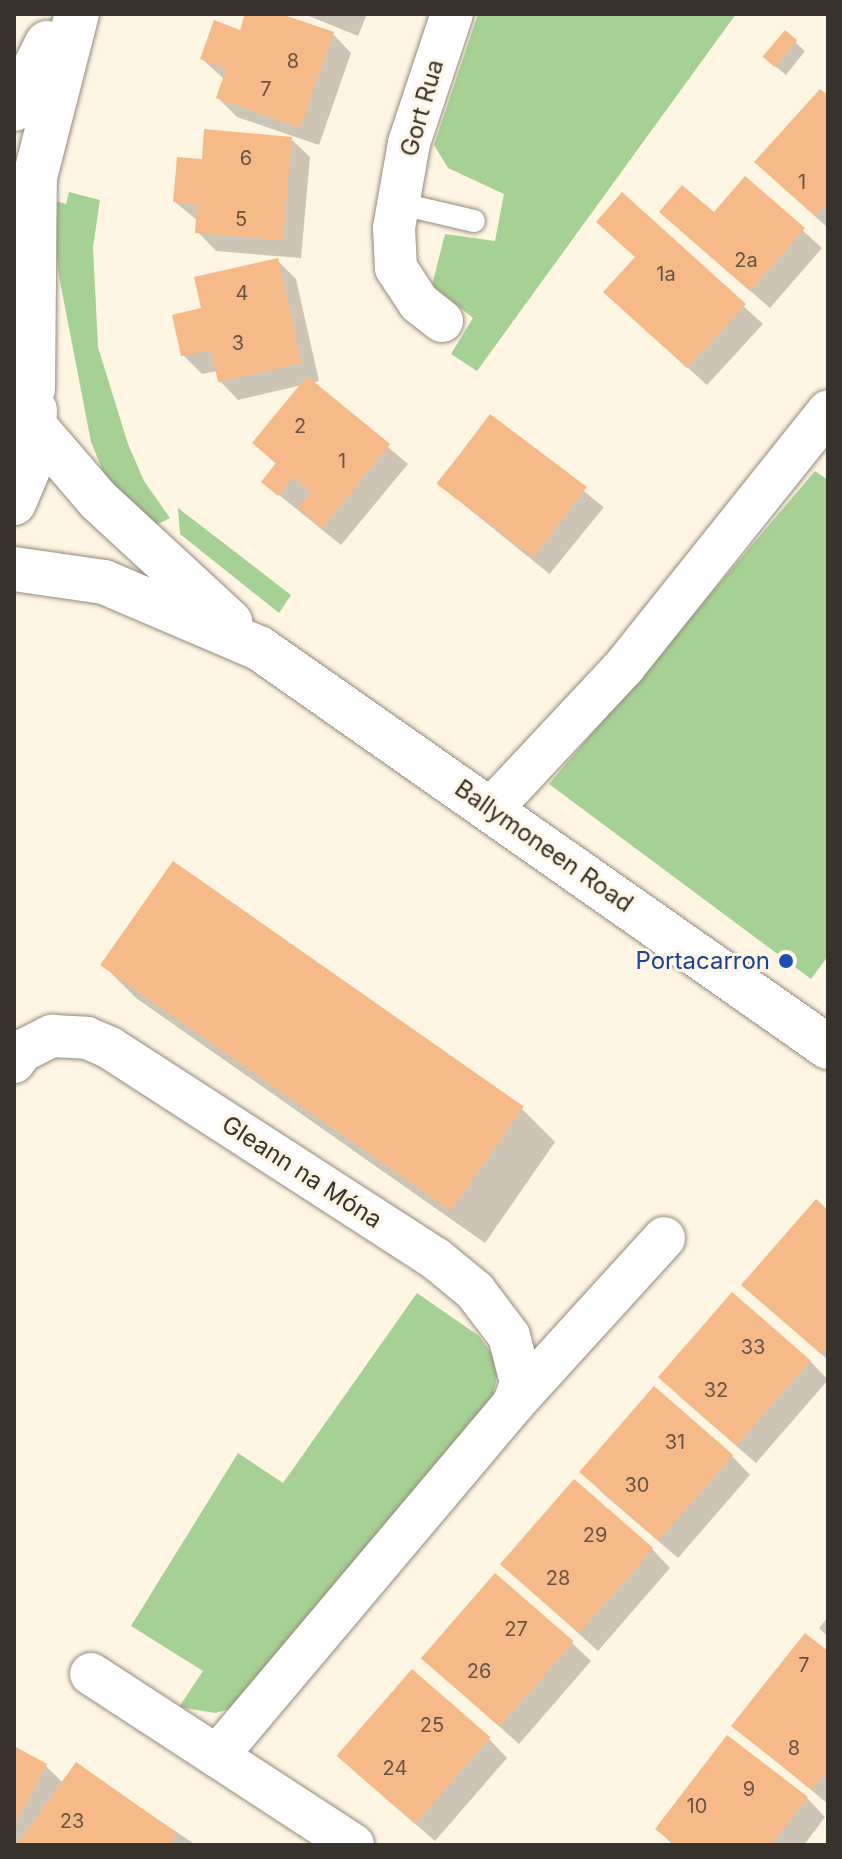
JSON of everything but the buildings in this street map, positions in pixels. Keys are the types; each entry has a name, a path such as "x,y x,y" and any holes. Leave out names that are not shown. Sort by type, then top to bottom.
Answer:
{"street":[{"path":"14,109 61,14"},
{"path":"14,503 33,458 35,177 77,14"},
{"name":"Gort Rua","path":"442,321 419,303 396,268 397,203 409,143 452,14"},
{"name":"Ballymoneen Road","path":"14,347 35,409 126,527 259,648 828,1047"},
{"path":"491,809 624,667 828,411"},
{"name":"Ballymoneen Road","path":"14,569 104,582 259,648"},
{"name":"Gleann na Móna","path":"14,1062 22,1051 52,1036 87,1038 110,1048 435,1258 475,1291 509,1336 521,1382 514,1403"},
{"path":"217,1756 514,1403 664,1238"},
{"path":"91,1674 353,1845"}],"lane":[{"path":"397,203 474,221"}],"green space":[{"path":"478,14 736,14 477,371 451,354 473,318 432,285 445,234 495,241 504,194 448,168 434,145"},
{"path":"69,192 100,200 93,247 98,347 128,444 144,481 170,518 148,529 108,483 91,442 59,276 51,200 66,204"},
{"path":"815,471 828,480 828,956 811,979 549,784"},
{"path":"178,508 291,595 279,613 180,534"},
{"path":"417,1293 479,1336 492,1354 497,1376 493,1396 237,1707 215,1713 179,1707 203,1671 131,1626 238,1453 283,1483"}],"place":[{"name":"Portacarron","path":"786,961"}]}
